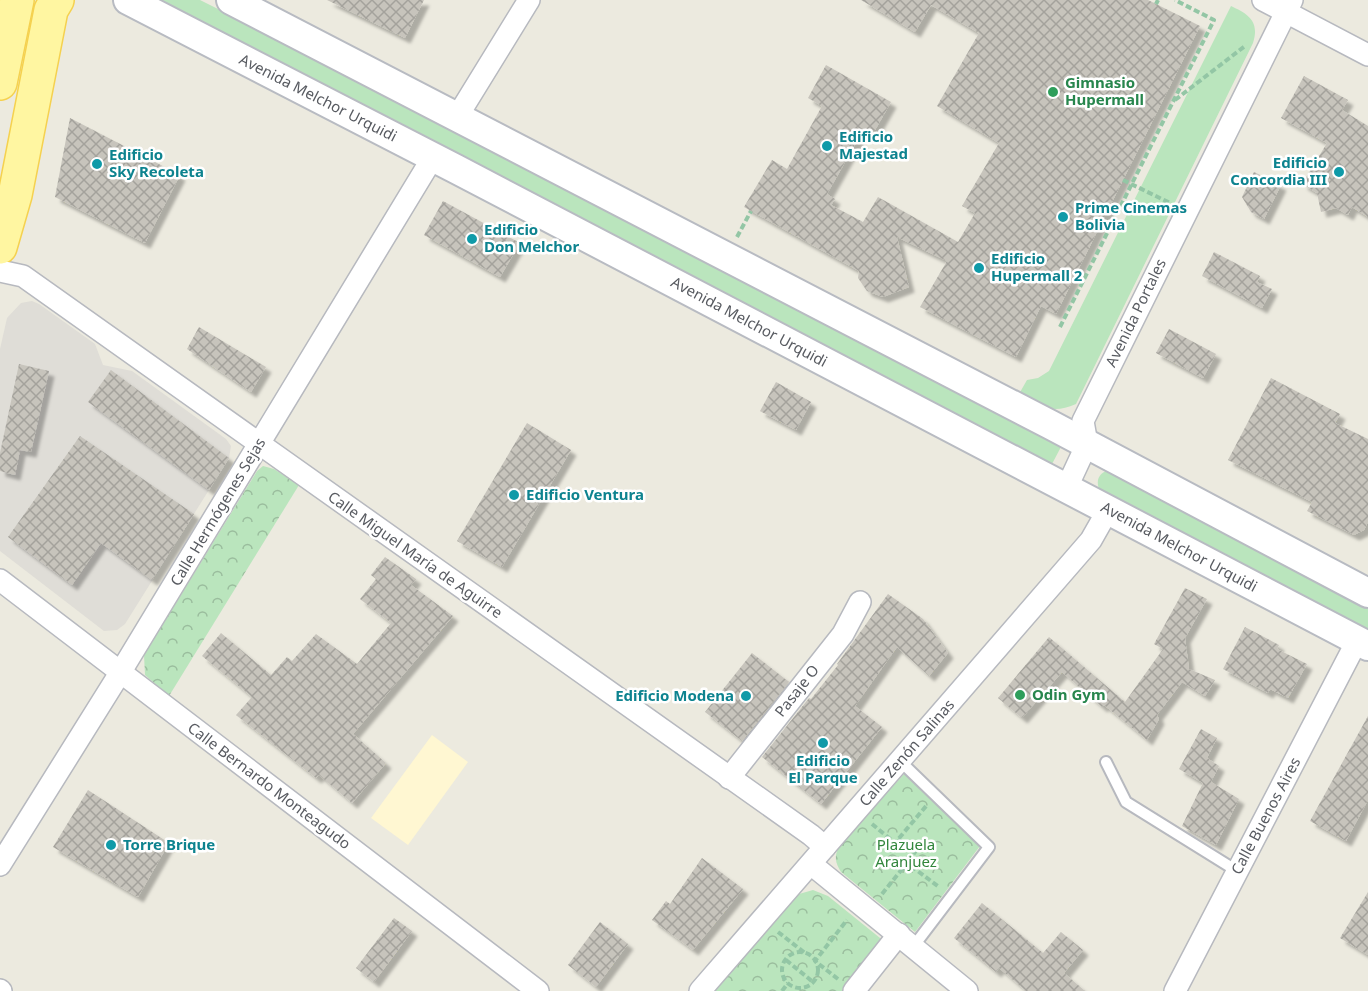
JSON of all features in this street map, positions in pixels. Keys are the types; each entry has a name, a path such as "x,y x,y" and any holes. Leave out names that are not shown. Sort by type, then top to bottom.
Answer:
{"main road":[{"path":"0,83 17,0"},
{"path":"0,232 6,167 41,0"},
{"path":"0,247 15,195 51,9 57,0"},
{"name":"Avenida Melchor Urquidi","path":"128,0 434,157 1363,644"},
{"path":"231,0 1088,444 1368,593"}],"street":[{"path":"457,117 529,0"},
{"path":"1263,0 1289,6 1368,55"},
{"name":"Avenida Portales","path":"1067,488 1088,444 1083,421 1289,6"},
{"name":"Calle Hermógenes Sejas","path":"0,865 120,673 434,157"},
{"name":"Calle Miguel María de Aguirre","path":"0,272 23,276 825,847"},
{"name":"Calle Zenón Salinas","path":"700,991 1091,540 1108,510"},
{"name":"Calle Bernardo Monteagudo","path":"0,580 538,991"},
{"name":"Pasaje O","path":"729,778 843,634 860,602"},
{"name":"Calle Buenos Aires","path":"1175,991 1237,871 1363,644"},
{"path":"811,864 967,991"},
{"path":"850,988 906,941"}],"lane":[{"path":"900,761 989,847 951,897 906,941"},
{"path":"1106,762 1126,802 1237,871"}],"path":[{"path":"1060,327 1214,20 1175,0"},
{"path":"1173,103 1248,44"},
{"path":"1123,180 1170,203"},
{"path":"736,237 751,211"},
{"path":"869,822 895,843 935,795"},
{"path":"882,894 915,852 898,839"},
{"path":"907,863 951,897"},
{"path":"814,961 847,920"},
{"path":"775,929 850,988"},
{"path":"806,954 795,953 786,960 782,969 784,980 798,988 804,988 813,982 817,972 814,961"},
{"path":"786,960 813,982"},
{"path":"782,991 788,983"}],"shaded area":[{"path":"32,301 95,344 103,365 132,371 226,439 231,446 229,458 125,624 117,630 104,631 0,551 0,349 7,318 21,303"},
{"path":"432,735 468,762 408,845 371,818"}],"green space":[{"path":"154,0 200,0 433,117 1062,445 1052,464 1049,463 463,157"},
{"path":"1231,6 1247,15 1254,24 1253,43 1076,404 1060,409 1046,408 1019,394 1027,380 1038,378 1049,371"},
{"path":"263,466 274,469 299,485 169,696 145,675 144,655 257,471"},
{"path":"1106,471 1368,607 1368,629 1100,491 1098,479"},
{"name":"Plazuela Aranjuez","path":"904,774 980,846 915,932 841,872 836,859 839,846"},
{"path":"813,890 828,896 885,942 846,991 714,991 799,894"}],"building":[{"path":"327,0 424,0 405,38"},
{"path":"861,0 1148,0 1200,26 1056,314 1041,306 1016,357 920,307 947,261 897,237 909,287 883,297 867,291 858,278 859,271 744,207 772,160 787,169 822,106 808,98 826,65 891,102 871,137 862,132 827,194 835,199 831,205 863,222 878,197 958,242 975,213 962,206 999,143 937,106 979,33 931,5 915,32"},
{"path":"1304,76 1348,100 1342,110 1368,126 1368,217 1352,207 1348,215 1336,208 1321,212 1317,193 1302,184 1327,143 1281,118"},
{"name":"Edificio Sky Recoleta","path":"70,118 180,175 145,243 55,197"},
{"path":"1254,172 1281,185 1264,219 1251,212 1242,197"},
{"name":"Edificio Don Melchor","path":"443,201 520,243 500,277 424,235"},
{"path":"1214,252 1260,276 1257,282 1272,289 1262,308 1202,276"},
{"path":"199,327 266,367 251,392 187,349"},
{"path":"1169,329 1216,354 1203,378 1156,353"},
{"path":"19,364 49,371 31,452 20,450 15,475 0,471 0,453"},
{"path":"111,370 229,458 209,490 88,402"},
{"path":"1271,378 1340,414 1335,423 1368,439 1368,522 1364,530 1354,535 1307,511 1312,502 1228,460"},
{"path":"776,382 811,402 796,430 760,411"},
{"name":"Edificio Ventura","path":"527,423 571,450 502,567 457,541"},
{"path":"80,436 194,514 152,580 101,543 72,585 8,537"},
{"path":"385,557 416,579 411,585 453,616 353,734 386,763 352,803 319,775 316,778 236,715 252,697 202,656 221,633 271,675 287,657 292,661 316,634 357,664 391,623 360,599 376,579 371,575"},
{"path":"1185,588 1207,599 1185,638 1189,669 1215,680 1205,696 1182,682 1157,715 1159,719 1147,740 1104,705 1102,707 1062,672 1022,718 998,698 1049,637 1125,702 1163,649 1154,644"},
{"path":"888,594 923,619 948,653 929,676 897,647 855,706 882,727 821,804 762,757 838,665"},
{"path":"1245,627 1279,645 1277,649 1307,664 1288,698 1270,689 1268,693 1223,669"},
{"name":"Edificio Modena","path":"752,653 789,682 742,741 705,712"},
{"path":"1368,716 1368,800 1346,841 1310,821"},
{"path":"1201,729 1217,738 1207,758 1219,766 1211,782 1239,799 1216,845 1182,826 1203,783 1179,769"},
{"name":"Torre Brique","path":"88,790 169,843 138,897 53,847"},
{"path":"702,858 743,889 693,950 652,920 666,901 670,904"},
{"path":"1368,892 1368,955 1340,938"},
{"path":"982,903 1043,953 1061,932 1083,950 1064,973 1085,991 1026,991 999,968 996,972 954,938"},
{"path":"394,918 412,931 374,982 356,968"},
{"path":"600,922 628,944 596,987 568,965"}],"place":[{"name":"Gimnasio Hupermall","path":"1053,92"},
{"name":"Edificio Majestad","path":"827,146"},
{"name":"Edificio Sky Recoleta","path":"97,164"},
{"name":"Edificio Concordia III","path":"1339,172"},
{"name":"Prime Cinemas Bolivia","path":"1063,217"},
{"name":"Edificio Don Melchor","path":"472,239"},
{"name":"Edificio Hupermall 2","path":"979,268"},
{"name":"Edificio Ventura","path":"514,495"},
{"name":"Odin Gym","path":"1020,695"},
{"name":"Edificio Modena","path":"746,696"},
{"name":"Edificio El Parque","path":"823,743"},
{"name":"Torre Brique","path":"111,845"}]}
